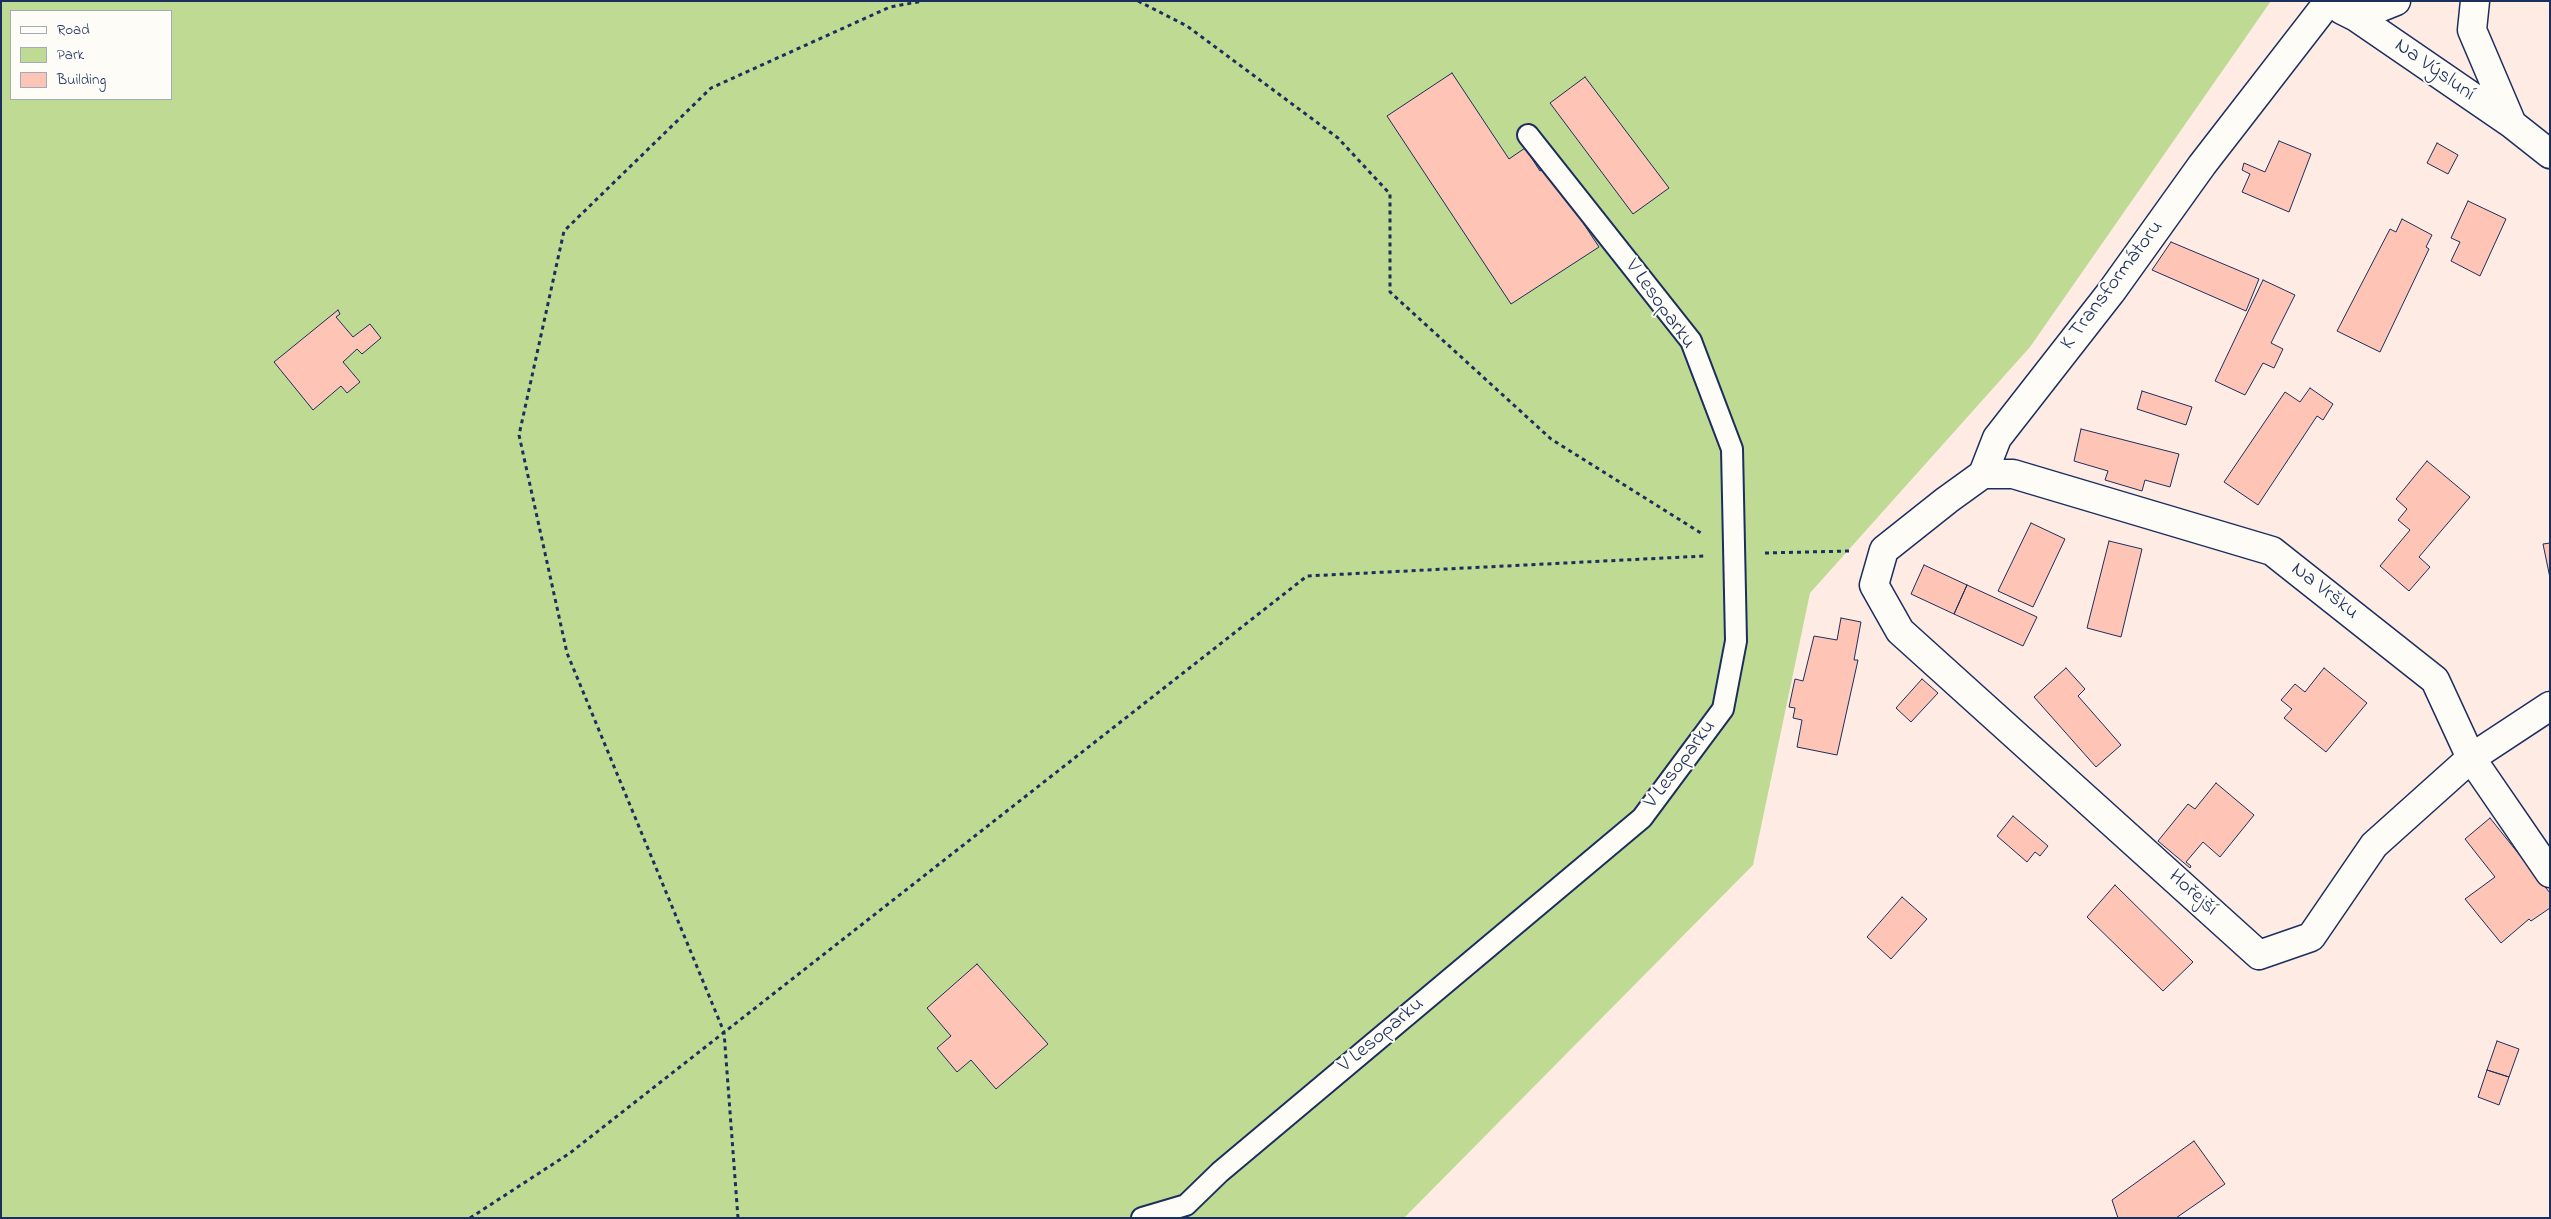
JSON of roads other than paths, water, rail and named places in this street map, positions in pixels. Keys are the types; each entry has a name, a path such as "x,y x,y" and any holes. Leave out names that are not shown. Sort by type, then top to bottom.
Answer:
{"street":[{"path":"2356,17 2396,1"},
{"name":"Na Výsluní","path":"2475,1 2472,30 2512,124"},
{"name":"K Transformátoru","path":"1983,474 1997,438 2111,292 2202,165 2329,3 2356,17"},
{"name":"Na Výsluní","path":"2356,17 2512,124 2550,154"},
{"name":"Hořejší","path":"1983,474 1884,550 1874,585 1900,631 2260,955 2311,937 2374,845 2471,758 2550,706"},
{"name":"Na Vršku","path":"1983,474 2012,474 2272,551 2435,680 2471,758 2550,873"}],"lane":[{"name":"V Lesoparku","path":"1142,1218 1186,1205 1220,1172 1642,818 1723,709 1736,641 1732,449 1691,341 1528,135"}]}
